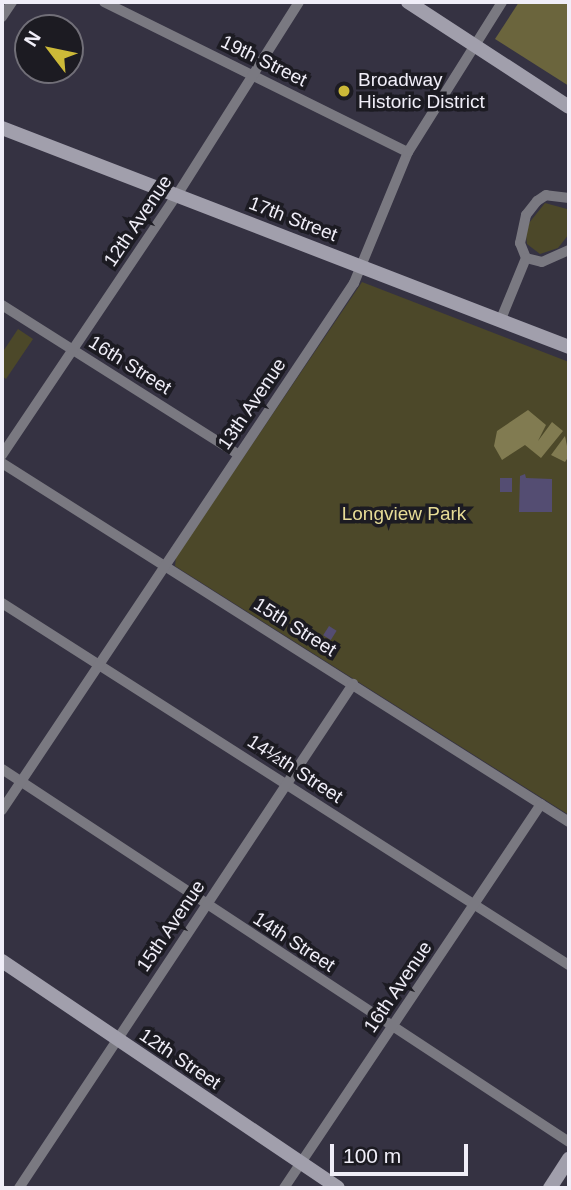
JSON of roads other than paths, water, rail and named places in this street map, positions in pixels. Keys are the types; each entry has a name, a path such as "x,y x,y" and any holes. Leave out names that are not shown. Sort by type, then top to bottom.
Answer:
{"street":[{"name":"19th Street","path":"104,2 408,152"},
{"name":"12th Avenue","path":"2,455 177,195 299,2"},
{"path":"408,2 569,107"},
{"name":"13th Avenue","path":"2,810 362,266 408,152 502,2"},
{"name":"17th Street","path":"2,128 569,347"},
{"path":"501,319 526,258 520,243 531,208 546,195 569,198"},
{"path":"526,258 551,260 569,250"},
{"name":"16th Street","path":"2,305 239,455"},
{"name":"15th Street","path":"2,463 569,822"},
{"name":"14½th Street","path":"2,603 569,965"},
{"name":"15th Avenue","path":"19,1188 353,684"},
{"name":"14th Street","path":"2,769 569,1142"},
{"name":"16th Avenue","path":"284,1188 541,804"},
{"name":"12th Street","path":"2,961 338,1188"},
{"path":"551,1188 569,1159"}],"place":[{"name":"Broadway Historic District","path":"344,91"}],"park label":[{"name":"Longview Park","path":"404,514"}]}
